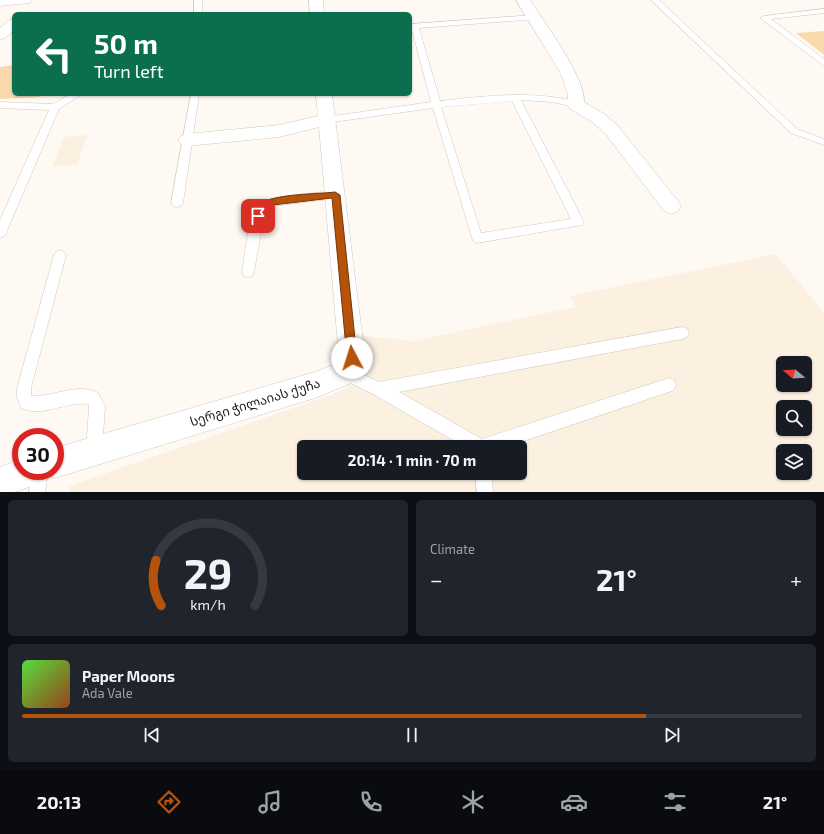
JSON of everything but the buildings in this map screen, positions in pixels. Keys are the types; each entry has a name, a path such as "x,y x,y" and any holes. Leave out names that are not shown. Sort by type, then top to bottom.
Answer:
{"street":[{"path":"316,0 317,12"},
{"path":"526,0 534,17 569,74 576,95 575,104 598,118 610,129 671,206"},
{"path":"0,2 29,6"},
{"path":"0,35 12,25"},
{"path":"324,96 352,358 345,373"},
{"path":"187,140 279,131 326,120"},
{"name":"სერგი ჭილაიას ქუჩა","path":"64,460 315,384 345,373"},
{"path":"0,482 12,478"}],"lane":[{"path":"198,0 198,12"},
{"path":"655,0 794,131 824,142"},
{"path":"824,11 764,18 824,63"},
{"path":"516,97 578,222 477,238 436,104 415,26 534,17"},
{"path":"0,105 55,107 74,96"},
{"path":"177,203 195,96"},
{"path":"326,120 436,104 516,97 540,97 562,100 575,104"},
{"path":"0,233 55,107"},
{"path":"248,272 260,209 265,204 335,195"},
{"path":"60,255 24,388 24,397 26,403 33,404 76,396 92,397 97,406 94,451"},
{"path":"378,389 682,333"},
{"path":"345,373 378,389 469,440"},
{"path":"502,440 669,385"},
{"path":"37,492 39,480"},
{"path":"484,480 485,492"}],"shaded area":[{"path":"824,31 824,55 796,33"},
{"path":"12,65 12,96 40,97 0,99 0,67"},
{"path":"88,135 77,164 52,167 64,137"},
{"path":"776,254 824,313 824,492 69,492 69,486 331,395 356,383 365,366 362,336 413,341 575,307 570,296"}],"route":[{"path":"258,216 260,209 265,204 272,202 335,195 352,358"}]}
